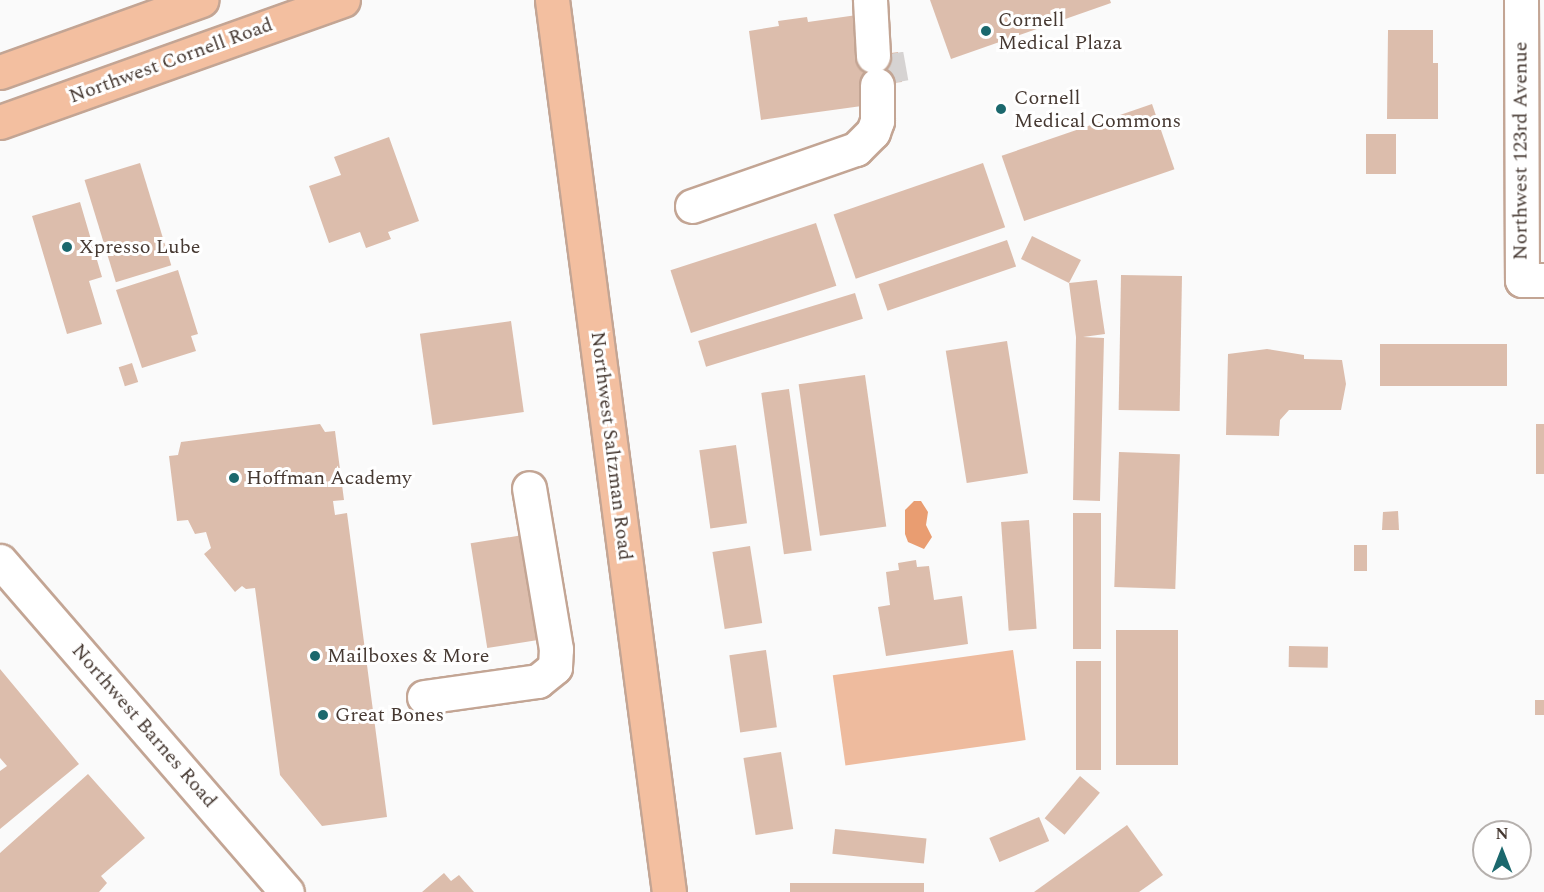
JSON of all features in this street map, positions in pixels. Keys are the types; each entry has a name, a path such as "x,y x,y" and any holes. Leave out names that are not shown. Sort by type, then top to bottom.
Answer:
{"main road":[{"path":"0,72 201,0"},
{"name":"Northwest Cornell Road","path":"0,122 343,0"},
{"name":"Northwest Saltzman Road","path":"552,0 669,892"},
{"path":"112,31 128,76"}],"street":[{"name":"Northwest 123rd Avenue","path":"1521,0 1522,280 1544,280"},
{"path":"692,206 856,149 873,132 877,121 882,69 871,7"},
{"path":"424,697 538,681 555,667 556,649 529,488"},
{"name":"Northwest Barnes Road","path":"0,561 287,892"}],"shaded area":[{"path":"914,501 921,501 928,512 926,525 932,537 924,549 908,542 905,534 905,510"},
{"path":"1013,650 1026,740 845,765 833,675"}],"building":[{"name":"Cornell Medical Plaza","path":"930,0 1110,0 1111,3 951,59"},
{"path":"857,15 862,57 898,52 902,82 867,86 869,105 761,120 749,31 779,26 778,21 807,17 808,22"},
{"path":"1388,30 1433,30 1433,63 1438,63 1438,119 1387,119"},
{"path":"1152,104 1174,169 1024,221 1002,156"},
{"path":"1366,134 1396,134 1396,174 1366,174"},
{"path":"389,137 419,221 388,232 391,239 366,248 360,232 329,243 309,186 341,175 334,157"},
{"path":"140,163 171,265 116,282 85,180"},
{"path":"983,163 1005,227 856,279 834,214"},
{"name":"Xpresso Lube","path":"80,202 102,277 89,281 102,324 67,334 32,216"},
{"path":"816,223 836,286 691,333 670,270"},
{"path":"1032,236 1081,260 1069,283 1021,259"},
{"path":"1007,240 1016,266 888,311 878,284"},
{"path":"178,270 198,334 191,336 196,351 142,368 116,290"},
{"path":"1121,275 1182,276 1180,411 1119,410"},
{"path":"1097,280 1105,334 1083,337 1104,338 1100,501 1073,500 1076,337 1069,283"},
{"path":"855,293 863,319 706,367 698,341"},
{"path":"511,321 524,412 433,425 420,334"},
{"path":"1007,341 1028,473 967,483 946,351"},
{"path":"1380,344 1507,344 1507,386 1380,386"},
{"path":"1267,349 1304,355 1304,359 1342,360 1346,384 1341,410 1289,410 1280,420 1279,436 1226,435 1228,354"},
{"path":"132,363 138,382 125,386 119,367"},
{"path":"865,375 886,527 820,536 799,384"},
{"path":"789,389 812,550 784,554 761,393"},
{"path":"320,424 325,432 335,431 344,500 333,501 335,515 347,513 387,817 322,826 280,775 255,588 246,589 242,586 235,592 204,554 211,548 206,532 195,534 188,520 177,521 169,456 178,455 181,442"},
{"path":"1536,424 1544,424 1544,474 1536,474"},
{"path":"736,445 747,523 710,528 699,450"},
{"path":"1119,452 1180,454 1175,589 1114,587"},
{"path":"1398,511 1399,530 1382,530 1383,512"},
{"path":"1073,513 1101,513 1101,649 1073,649"},
{"path":"1029,520 1037,629 1009,631 1001,522"},
{"path":"523,535 540,640 487,648 471,543"},
{"path":"1354,545 1367,545 1367,571 1354,571"},
{"path":"750,546 762,623 725,629 712,552"},
{"path":"916,560 917,567 929,566 934,600 962,596 968,644 886,656 878,607 890,605 886,572 899,570 898,563"},
{"path":"1116,630 1178,630 1178,765 1116,765"},
{"path":"1289,646 1328,647 1328,668 1289,667"},
{"path":"766,650 777,727 740,732 729,655"},
{"path":"1076,661 1101,661 1101,770 1076,770"},
{"path":"0,669 79,764 0,829 0,771 7,766 0,758"},
{"path":"1535,700 1544,700 1544,715 1535,715"},
{"path":"781,752 793,829 756,835 743,758"},
{"path":"88,774 145,838 101,876 107,883 99,892 0,892 0,853"},
{"path":"1080,776 1100,793 1065,835 1045,818"},
{"path":"1039,817 1049,841 999,862 989,838"},
{"path":"1127,825 1163,875 1139,892 1034,892"},
{"path":"835,829 926,839 924,863 832,854"},
{"path":"444,873 451,881 459,875 474,892 422,892"},
{"path":"790,883 924,883 924,892 790,892"}],"tunnel":[{"path":"887,54 892,83"}],"place":[{"name":"Cornell Medical Plaza","path":"986,31"},
{"name":"Cornell Medical Commons","path":"1001,109"},
{"name":"Xpresso Lube","path":"67,247"},
{"name":"Hoffman Academy","path":"234,478"},
{"name":"Mailboxes & More","path":"315,656"},
{"name":"Great Bones","path":"323,715"}]}
